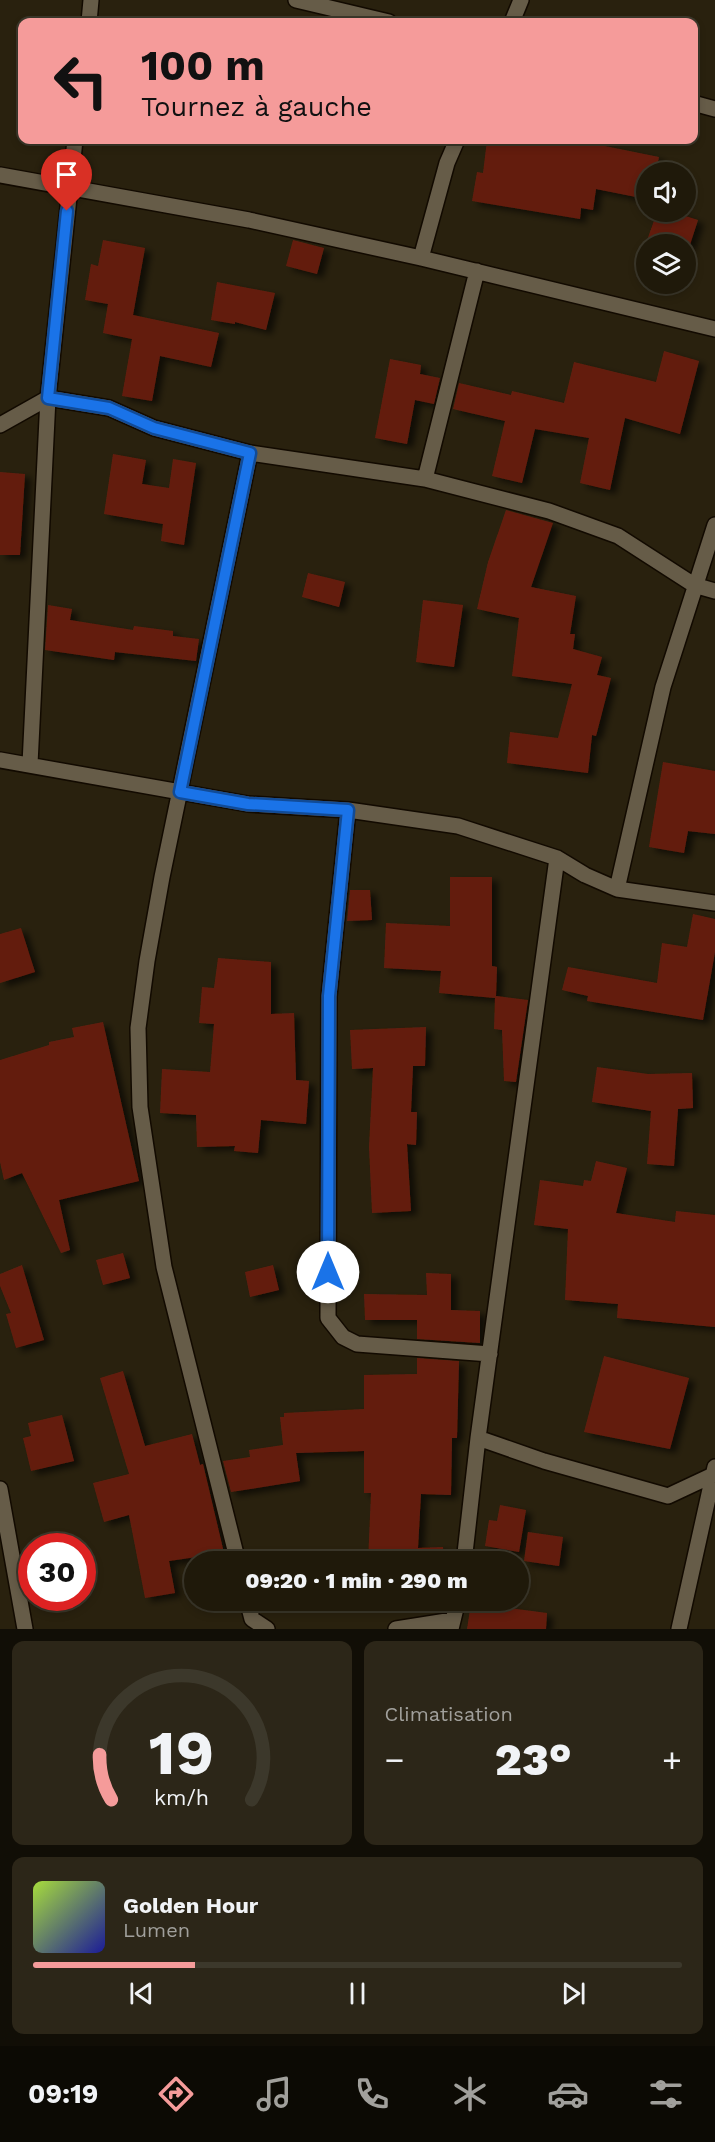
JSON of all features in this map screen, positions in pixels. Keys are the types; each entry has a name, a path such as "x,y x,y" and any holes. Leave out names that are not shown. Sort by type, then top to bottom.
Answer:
{"street":[{"path":"89,18 91,0"},
{"path":"296,0 372,18"},
{"path":"514,18 521,0"},
{"path":"698,104 715,109"},
{"path":"30,764 48,398 74,144"},
{"path":"421,258 447,163 455,144"},
{"path":"0,175 249,220 477,271 715,329"},
{"path":"425,479 477,271"},
{"path":"0,425 48,398 109,408 154,428 250,453 425,479 549,511 618,536 694,585 715,591"},
{"path":"235,1551 164,1267 140,1107 138,1028 147,961 250,453"},
{"path":"617,889 663,687 715,525"},
{"path":"0,760 248,804 348,810 458,826 557,858 585,875 617,889 715,903"},
{"path":"348,810 329,996 328,1318 343,1337 357,1344 490,1354"},
{"path":"465,1551 478,1437 557,858"},
{"path":"478,1437 544,1461 668,1496 714,1470"},
{"path":"679,1629 714,1470"},
{"path":"0,1489 25,1629"},
{"path":"250,1611 252,1620 267,1629"},
{"path":"396,1629 452,1624"}],"building":[{"path":"487,144 595,144 659,157 658,162 636,162 636,197 596,189 593,210 581,208 580,219 472,201 477,172 483,173"},
{"path":"696,219 698,220 693,234 649,234 653,222 696,222"},
{"path":"103,240 145,248 133,315 219,333 211,367 160,356 152,401 122,396 132,339 103,333 108,304 85,300 91,264 98,266"},
{"path":"293,240 324,248 317,274 286,266"},
{"path":"217,282 275,293 266,330 235,322 235,324 211,320"},
{"path":"664,351 699,361 680,434 625,418 610,490 580,483 589,438 535,429 522,483 492,476 505,421 453,409 459,383 511,395 512,391 564,403 574,362 656,382"},
{"path":"390,359 421,365 420,374 440,378 434,404 415,400 407,444 375,438"},
{"path":"113,454 146,460 142,484 169,488 173,459 196,463 184,545 161,541 163,524 104,514"},
{"path":"0,472 25,474 20,555 0,555"},
{"path":"506,510 553,523 531,587 576,596 570,634 575,634 573,649 602,657 597,675 611,678 596,736 592,735 588,773 507,763 510,732 558,738 572,684 512,676 519,618 477,609 488,562"},
{"path":"308,573 345,582 339,607 302,597"},
{"path":"423,600 463,605 454,667 416,662"},
{"path":"48,605 72,609 70,620 133,630 134,626 173,631 173,636 199,639 196,661 115,652 114,660 45,650"},
{"path":"663,762 715,771 715,834 688,831 684,853 649,847"},
{"path":"450,877 492,877 492,966 497,967 496,996 528,1000 516,1082 504,1081 502,1030 494,1029 495,998 439,993 441,971 384,968 386,923 450,926"},
{"path":"350,890 370,890 372,920 347,921"},
{"path":"693,914 715,919 715,952 703,1020 587,1001 588,996 562,990 568,967 657,983 662,943 687,947"},
{"path":"21,928 35,972 0,983 0,934"},
{"path":"218,958 271,962 271,1014 294,1013 296,1080 309,1081 306,1124 261,1120 258,1153 234,1151 235,1146 197,1147 196,1115 160,1113 162,1069 210,1072 214,1024 199,1023 202,987 214,988"},
{"path":"103,1022 139,1181 59,1200 70,1250 61,1253 22,1173 4,1180 0,1162 0,1060 49,1045 49,1042 74,1037 72,1028"},
{"path":"426,1027 425,1066 413,1066 411,1112 417,1112 416,1145 407,1144 411,1211 372,1213 369,1147 373,1068 352,1069 350,1030"},
{"path":"597,1067 648,1074 692,1073 693,1108 678,1109 674,1166 647,1164 651,1111 592,1102"},
{"path":"596,1161 627,1168 616,1213 675,1222 676,1211 715,1215 715,1327 617,1318 618,1304 565,1300 568,1229 534,1225 540,1180 583,1186 584,1180 591,1181"},
{"path":"123,1253 130,1278 103,1285 96,1260"},
{"path":"22,1265 44,1340 16,1348 6,1314 11,1313 0,1286 0,1274"},
{"path":"273,1265 279,1290 250,1297 245,1272"},
{"path":"426,1273 451,1274 451,1310 480,1311 480,1343 417,1339 417,1320 365,1320 364,1294 427,1295"},
{"path":"604,1356 689,1378 670,1449 584,1432"},
{"path":"417,1358 459,1361 457,1438 452,1438 451,1495 421,1494 418,1548 443,1547 443,1551 368,1551 371,1493 364,1493 364,1451 296,1453 300,1481 231,1492 223,1461 250,1457 249,1450 283,1445 280,1417 284,1417 284,1413 364,1409 364,1375 417,1374"},
{"path":"123,1371 145,1446 192,1434 200,1465 203,1464 224,1551 184,1551 184,1559 169,1561 175,1593 145,1598 129,1515 104,1522 93,1483 129,1474 100,1378"},
{"path":"62,1415 74,1461 31,1471 23,1438 31,1436 28,1423"},
{"path":"500,1505 526,1510 519,1551 485,1546 489,1520 497,1521"},
{"path":"528,1532 563,1537 559,1566 529,1562 529,1551 525,1551"},
{"path":"470,1611 529,1611 547,1613 546,1629 467,1629"}],"route":[{"path":"67,211 48,398 109,408 154,428 250,453 180,792 248,804 348,810 329,996 328,1272"}]}
